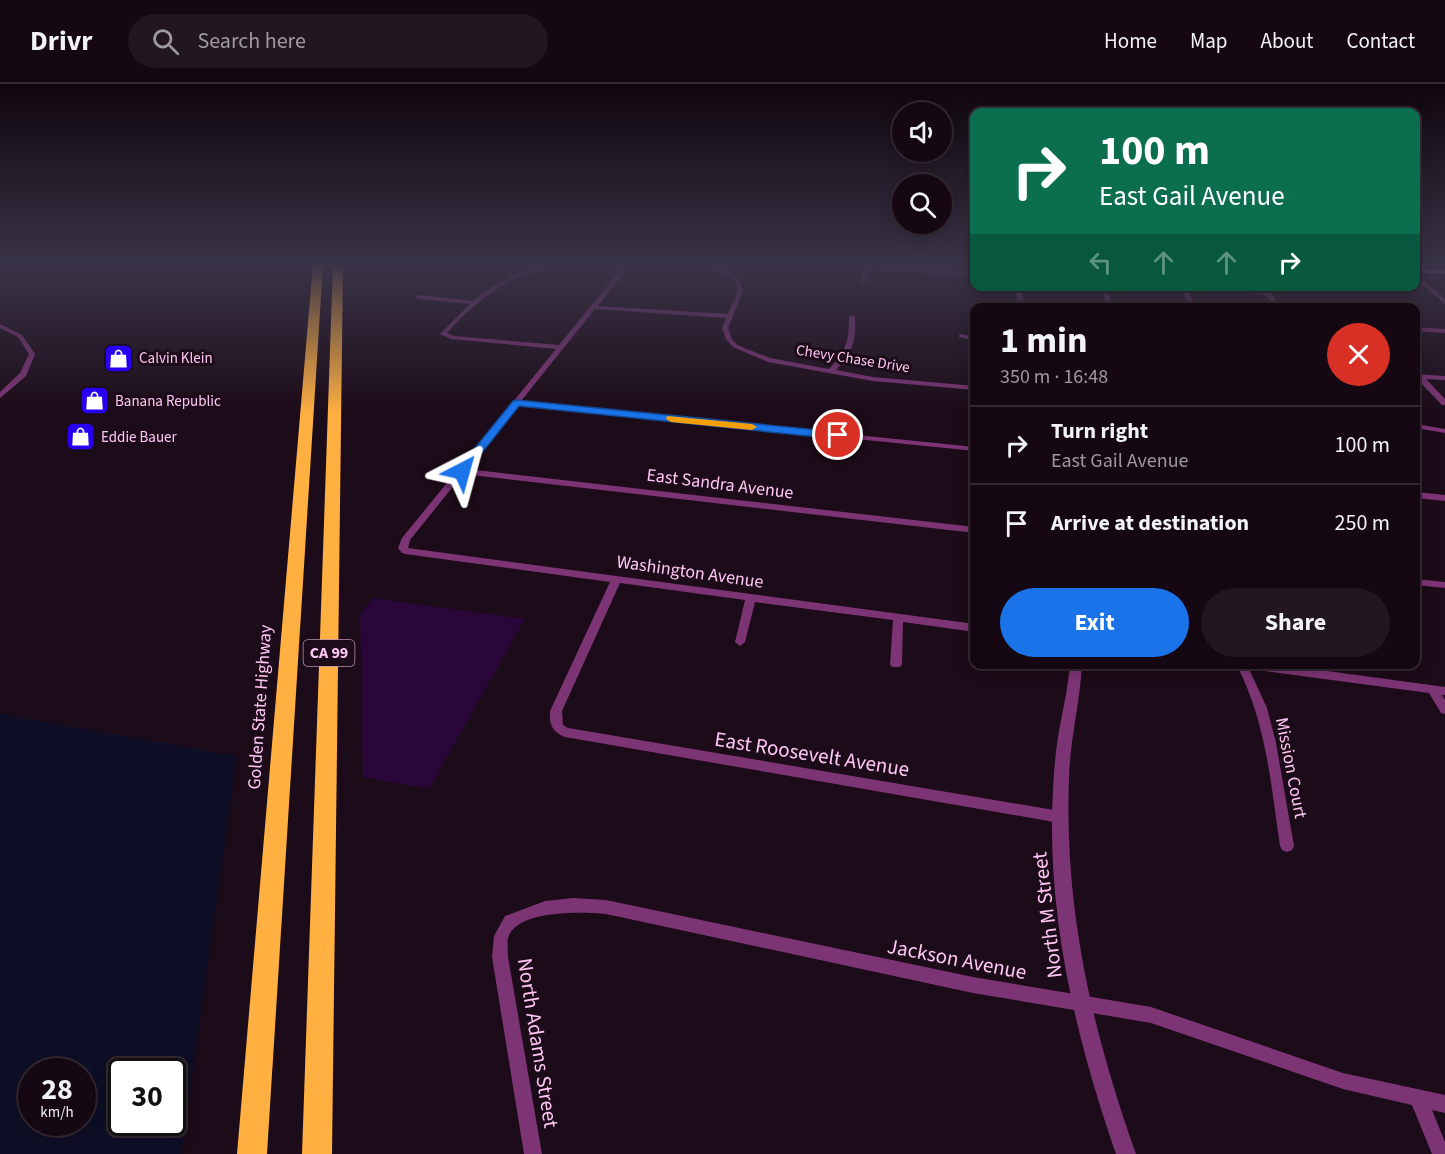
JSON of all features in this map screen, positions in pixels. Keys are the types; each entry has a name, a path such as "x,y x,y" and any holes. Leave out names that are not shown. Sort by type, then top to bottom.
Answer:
{"highway":[{"name":"Golden State Highway","path":"252,1154 314,314"},
{"name":"CA 99","path":"317,1154 337,314"}],"street":[{"path":"464,314 444,333 444,336 561,347"},
{"path":"462,471 587,314"},
{"path":"694,314 729,316"},
{"name":"Chevy Chase Drive","path":"729,316 725,323 725,334 735,346 768,360 873,379 970,388"},
{"path":"831,370 846,355 853,343 852,317"},
{"path":"0,326 20,336 30,350 30,362 23,374 0,396"},
{"path":"1420,329 1445,331"},
{"path":"961,336 970,338"},
{"path":"1420,376 1445,378"},
{"path":"1420,378 1445,403"},
{"path":"517,403 970,448"},
{"path":"1420,427 1445,431"},
{"name":"East Sandra Avenue","path":"462,471 970,529"},
{"name":"Washington Avenue","path":"462,471 405,540 403,548 411,553 970,627"},
{"path":"1420,495 1445,498"},
{"name":"East Roosevelt Avenue","path":"616,580 556,711 555,721 558,728 571,734 1060,817"},
{"path":"1420,582 1445,585"},
{"path":"740,642 750,599"},
{"path":"896,664 898,618"},
{"name":"North M Street","path":"1076,669 1065,739 1060,817 1064,886 1082,1002 1106,1098 1126,1154"},
{"name":"Mission Court","path":"1244,669 1261,708 1270,743 1287,846"},
{"path":"1272,669 1439,691 1445,710"},
{"name":"Jackson Avenue","path":"524,914 545,908 573,905 606,907 973,985 1151,1015 1343,1081 1419,1100 1445,1104"},
{"name":"North Adams Street","path":"524,914 510,921 501,936 500,957 532,1154"},
{"path":"1419,1100 1441,1154"}],"shaded area":[{"path":"373,598 525,619 429,789 363,777 360,615"},
{"path":"0,714 237,756 186,1118 186,1058 108,1058 108,1136 184,1136 181,1154 0,1154"}],"slow traffic":[{"path":"671,419 752,427"}],"place":[{"name":"Calvin Klein","path":"118,358"},
{"name":"Banana Republic","path":"94,401"},
{"name":"Eddie Bauer","path":"80,437"}],"route":[{"path":"462,471 517,403 838,435"}]}
